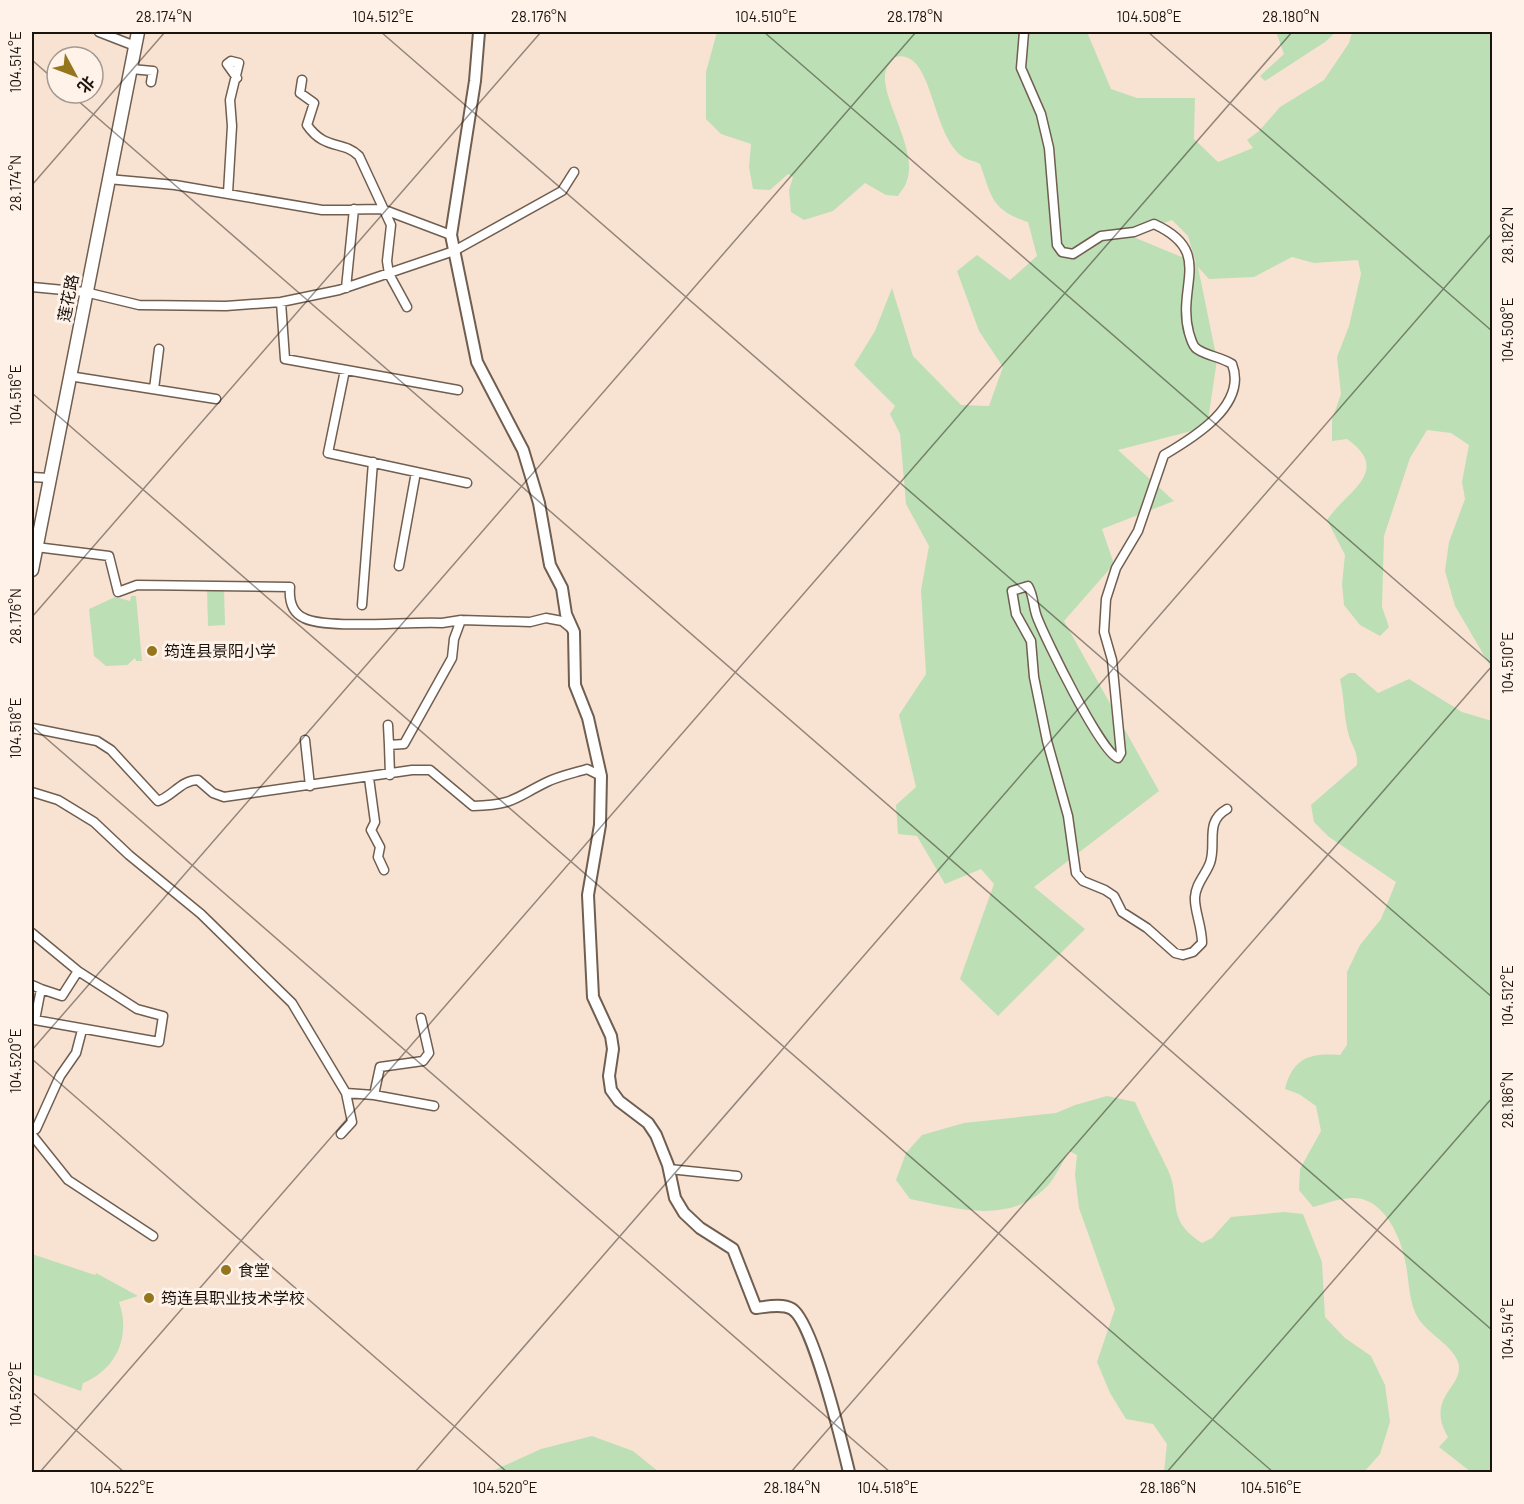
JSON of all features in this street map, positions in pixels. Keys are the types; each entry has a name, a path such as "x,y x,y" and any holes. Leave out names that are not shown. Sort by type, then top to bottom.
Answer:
{"main road":[{"name":"莲花路","path":"32,570 138,32"}],"street":[{"path":"99,32 135,46"},
{"path":"479,32 475,81 452,235 477,362 524,450 539,503 550,565 562,588 566,614 574,632 575,685 588,718 601,776 600,825 588,895 593,997 611,1036 613,1049 609,1076 611,1090 619,1101 648,1123 657,1135 669,1169 675,1198 684,1213 700,1228 733,1249 756,1308 782,1306 792,1309 802,1319 815,1350 849,1473"},
{"path":"1024,32 1021,68 1041,114 1049,148 1057,245 1062,252 1073,254 1101,236 1134,232 1154,224 1169,231 1181,240 1188,255 1190,272 1186,304 1192,342 1197,349 1232,364 1235,373 1233,389 1210,424 1198,435 1164,455 1143,520 1116,568 1106,599 1104,632 1112,660 1121,747 1118,758 1106,748 1086,716 1037,617 1028,586 1012,591 1016,614 1031,641 1034,677 1047,741 1068,816 1076,873 1083,881 1114,896 1122,912 1147,928 1175,953 1183,955 1193,952 1202,944 1202,927 1194,900 1196,887 1210,863 1212,826 1218,814 1227,809"},
{"path":"131,69 153,71 151,81"},
{"path":"228,193 232,126 230,100 237,78"},
{"path":"302,80 300,93 314,103 307,125 320,140 354,151 359,156 386,210 391,225 387,261 389,274 406,307"},
{"path":"32,287 85,292 139,305 226,306 281,302 346,288 454,250 562,191 574,172"},
{"path":"108,179 228,193 321,210 386,210 452,235"},
{"path":"346,288 354,209"},
{"path":"281,302 285,358 458,390"},
{"path":"154,389 159,349"},
{"path":"345,370 328,453 466,483"},
{"path":"69,376 216,399"},
{"path":"362,605 373,462"},
{"path":"399,566 416,472"},
{"path":"32,477 49,478"},
{"path":"36,547 109,556 118,592 137,585 290,587 293,609 304,618 324,623 442,623 461,620 530,622 546,618 562,621 574,632"},
{"path":"389,745 404,744 452,658 454,639 461,620"},
{"path":"388,725 390,775"},
{"path":"32,728 97,741 111,750 158,801 168,798 189,780 198,780 213,793 224,797 390,775 412,770 430,770 473,807 497,806 515,801 548,781 587,769 601,776"},
{"path":"305,740 310,786"},
{"path":"369,778 375,822 371,830 380,848 378,857 384,870"},
{"path":"32,792 58,800 94,822 129,855 201,914 292,1003 346,1093 352,1122 341,1134"},
{"path":"32,933 78,971 136,1009 163,1016 159,1042 35,1020 41,989"},
{"path":"32,986 62,996 78,971"},
{"path":"374,1095 380,1067 423,1061 429,1053 421,1018"},
{"path":"32,1127 36,1129 60,1076 76,1053 82,1030"},
{"path":"346,1093 374,1095 434,1106"},
{"path":"32,1135 68,1180 153,1236"},
{"path":"669,1169 737,1176"}],"green space":[{"path":"717,32 1087,32 1111,89 1137,98 1195,98 1194,139 1218,162 1253,148 1247,140 1259,131 1280,107 1324,80 1349,43 1352,32 1492,32 1492,669 1455,606 1445,571 1449,542 1465,499 1462,482 1469,445 1451,433 1427,430 1410,458 1384,536 1382,607 1389,627 1380,636 1360,625 1344,605 1342,584 1345,555 1327,520 1354,491 1366,471 1366,461 1360,451 1347,439 1332,441 1332,420 1341,394 1337,357 1349,326 1361,274 1358,260 1314,263 1292,257 1254,277 1209,279 1198,267 1217,360 1207,427 1118,450 1174,501 1102,529 1114,564 1064,621 1159,791 1034,887 1085,929 998,1016 960,979 994,884 981,869 945,884 917,836 898,834 896,805 916,787 899,715 926,674 921,590 929,546 906,504 900,434 890,414 895,406 854,365 875,331 892,288 913,356 961,405 989,406 1003,367 979,331 957,271 977,255 1010,280 1037,256 1028,222 1007,213 1000,207 991,194 980,164 963,157 952,146 925,79 917,66 908,58 895,57 887,68 885,78 891,105 903,137 909,167 906,182 898,196 886,195 865,183 833,211 804,220 791,212 789,190 793,177 788,174 770,190 753,189 749,167 751,144 721,134 706,119 706,72","holes":["1172,220 1188,236 1196,263 1131,236"]},
{"path":"1276,32 1336,32 1325,42 1265,81 1260,76 1284,54"},
{"path":"207,588 224,588 225,625 208,626"},
{"path":"131,596 136,596 142,661 136,661 135,658 127,665 106,666 94,656 89,609 115,597 130,601"},
{"path":"1349,673 1355,673 1378,693 1409,679 1462,712 1492,721 1492,1472 1471,1472 1439,1447 1448,1437 1442,1423 1441,1412 1443,1402 1459,1371 1458,1362 1450,1350 1422,1324 1415,1312 1401,1246 1386,1217 1371,1203 1356,1198 1313,1207 1299,1190 1300,1169 1321,1131 1316,1106 1299,1094 1285,1089 1288,1078 1298,1064 1305,1059 1320,1055 1340,1055 1347,1045 1347,972 1360,945 1381,919 1396,882 1329,837 1314,822 1311,805 1357,765 1346,724 1340,679"},
{"path":"1107,1096 1135,1102 1168,1170 1179,1218 1190,1234 1202,1243 1212,1238 1231,1217 1284,1212 1303,1214 1322,1262 1325,1317 1345,1338 1371,1356 1385,1385 1390,1422 1380,1454 1364,1472 1164,1472 1167,1444 1153,1424 1126,1419 1110,1393 1097,1362 1115,1309 1079,1208 1075,1175 1077,1155 1069,1151 1050,1183 1035,1196 1019,1205 1002,1210 966,1210 910,1199 896,1180 906,1153 922,1135 964,1123 1056,1113"},
{"path":"32,1254 95,1275 96,1273 138,1296 119,1302 123,1327 118,1350 105,1369 83,1383 81,1391 32,1374"},
{"path":"592,1436 633,1451 659,1472 490,1472 541,1449"}],"place":[{"name":"筠连县景阳小学","path":"152,651"},
{"name":"食堂","path":"226,1270"},
{"name":"筠连县职业技术学校","path":"149,1298"}]}
